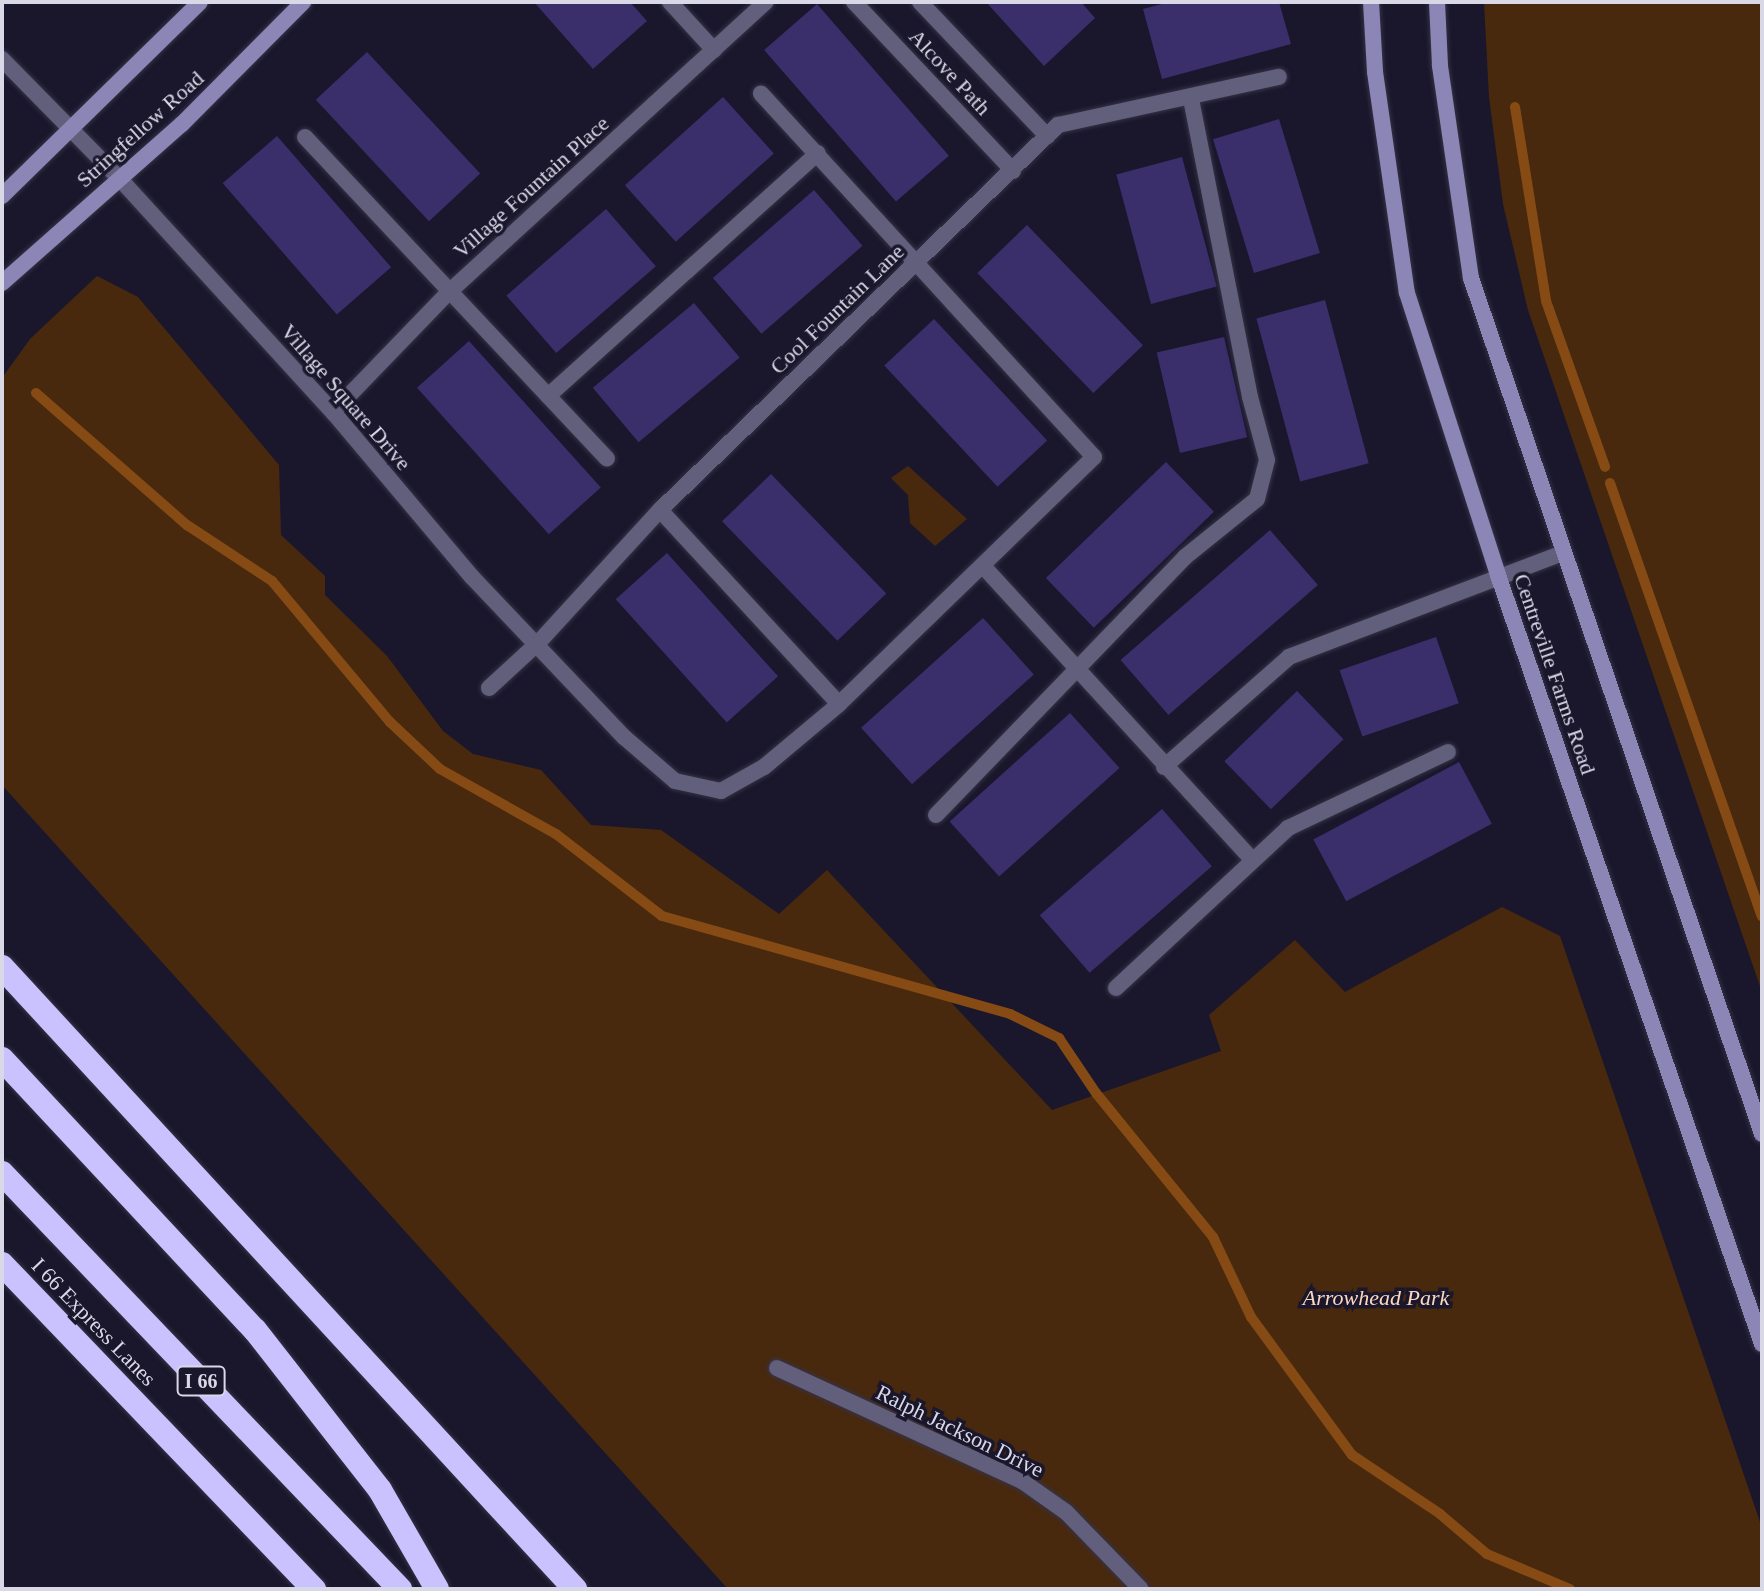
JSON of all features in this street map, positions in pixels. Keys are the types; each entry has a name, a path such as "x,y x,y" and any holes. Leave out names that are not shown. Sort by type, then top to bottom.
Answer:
{"highway":[{"path":"2,967 575,1589"},
{"path":"2,1059 255,1330 380,1490 437,1589"},
{"name":"I 66","path":"2,1173 400,1589"},
{"name":"I 66 Express Lanes","path":"2,1264 314,1589"}],"street":[{"name":"Stringfellow Road","path":"2,196 200,2"},
{"name":"Stringfellow Road","path":"2,283 120,179 303,2"},
{"path":"670,2 714,50"},
{"name":"Village Fountain Place","path":"333,412 448,293 766,2"},
{"name":"Alcove Path","path":"854,2 1013,171"},
{"name":"Alcove Path","path":"920,2 1047,136"},
{"name":"Centreville Farms Road","path":"1371,2 1375,72 1407,293 1498,575 1762,1344"},
{"path":"1437,2 1440,66 1471,278 1762,1134"},
{"name":"Village Square Drive","path":"2,59 120,179 333,412 472,577 539,642 624,737 675,781 721,791 764,767 839,704 1094,457 917,263"},
{"name":"Cool Fountain Lane","path":"489,688 539,642 660,510 1058,125 1279,77"},
{"path":"761,94 917,263"},
{"path":"936,815 1078,673 1185,557 1257,499 1267,460 1250,397 1191,98"},
{"path":"305,137 448,293 607,459"},
{"path":"548,396 818,153"},
{"path":"660,510 839,704"},
{"path":"1164,767 1289,657 1498,575 1563,553"},
{"path":"983,566 1164,767 1251,858"},
{"path":"1116,988 1251,858 1288,828 1448,752"},
{"name":"Ralph Jackson Drive","path":"777,1368 1022,1481 1066,1512 1141,1589"}],"green space":[{"path":"1484,2 1762,2 1762,992 1528,310 1503,204 1489,97"},
{"name":"Arrowhead Park","path":"97,276 138,297 279,465 281,535 325,576 325,595 387,656 443,731 473,754 541,770 591,825 661,830 779,914 827,870 1052,1110 1221,1051 1209,1015 1295,940 1345,992 1502,907 1560,936 1762,1528 1762,1589 728,1589 2,785 2,378 30,339"},
{"path":"908,466 967,519 935,546 910,523 908,495 891,478"}],"building":[{"path":"534,2 630,2 647,21 593,69"},
{"path":"986,2 1081,2 1095,18 1044,66"},
{"path":"1169,2 1279,2 1291,44 1162,79 1143,9"},
{"path":"817,4 949,156 896,202 764,50"},
{"path":"367,52 480,173 429,221 316,100"},
{"path":"723,97 774,153 676,242 625,185"},
{"path":"1279,119 1320,253 1254,273 1213,139"},
{"path":"277,136 391,267 337,315 223,183"},
{"path":"1182,157 1217,286 1151,304 1116,175"},
{"path":"814,190 863,246 761,334 713,278"},
{"path":"606,209 656,266 556,353 506,296"},
{"path":"1027,225 1143,345 1093,393 977,273"},
{"path":"1325,300 1369,463 1300,482 1256,318"},
{"path":"694,303 740,357 639,442 593,388"},
{"path":"934,319 1047,440 997,487 884,365"},
{"path":"1224,337 1247,437 1180,453 1157,353"},
{"path":"469,341 601,487 549,534 417,388"},
{"path":"1166,462 1214,512 1094,628 1046,578"},
{"path":"771,474 886,593 837,641 722,521"},
{"path":"1270,530 1318,585 1168,715 1121,660"},
{"path":"667,553 778,676 727,723 616,599"},
{"path":"983,618 1034,674 912,784 861,728"},
{"path":"1436,637 1459,703 1362,736 1340,670"},
{"path":"1297,691 1344,739 1271,809 1224,761"},
{"path":"1070,713 1120,768 999,876 950,821"},
{"path":"1459,762 1492,824 1346,901 1313,839"},
{"path":"1162,809 1212,866 1090,973 1040,915"}],"waterway":[{"path":"1515,107 1546,301 1605,467"},
{"path":"36,393 187,525 272,581 390,722 440,769 556,834 662,916 1010,1014 1059,1038 1096,1093 1213,1237 1251,1317 1352,1455 1440,1514 1487,1554 1570,1589"},
{"path":"1610,483 1762,916"}]}
